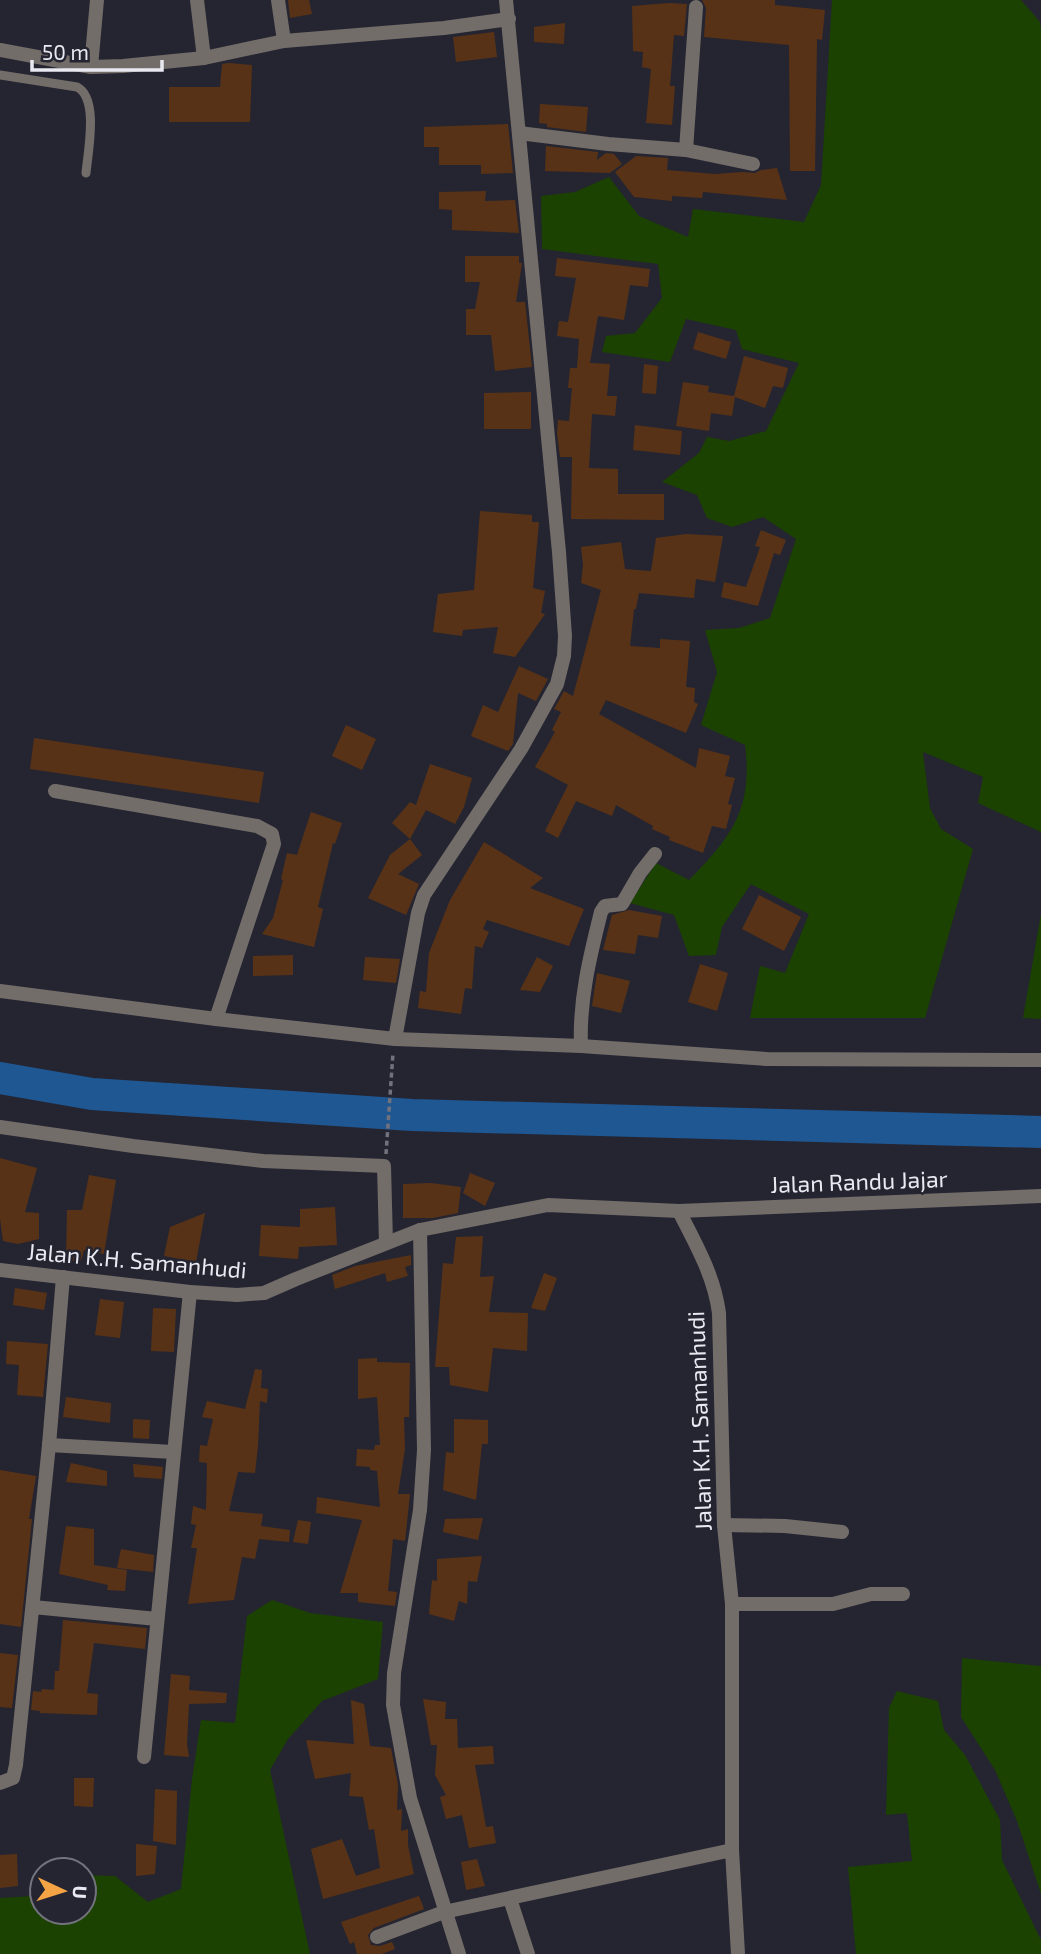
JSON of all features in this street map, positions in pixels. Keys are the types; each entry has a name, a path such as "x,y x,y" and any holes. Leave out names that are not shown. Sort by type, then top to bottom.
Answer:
{"street":[{"path":"91,67 97,0"},
{"path":"197,0 204,58"},
{"path":"278,0 284,41"},
{"path":"395,1039 418,913 424,895 521,749 557,684 564,656 559,552 506,0"},
{"path":"687,150 696,7"},
{"path":"0,50 91,67 123,66 204,58 284,41 444,28 509,19"},
{"path":"519,133 687,150 753,164"},
{"path":"55,791 257,826 272,834 274,844 216,1019"},
{"path":"581,1046 580,1021 588,958 602,907 622,904 655,854"},
{"path":"0,991 395,1039 581,1046 766,1059 1041,1060"},
{"path":"0,1127 263,1161 384,1166 386,1243"},
{"name":"Jalan Randu Jajar","path":"679,1211 1041,1196"},
{"name":"Jalan K.H. Samanhudi","path":"0,1270 190,1292 250,1295 264,1293 420,1230 548,1205 679,1211 709,1270 718,1303 722,1364 724,1525 732,1604 732,1850 738,1954"},
{"path":"420,1230 423,1462 420,1510 393,1691 410,1798 459,1954"},
{"path":"0,1783 7,1782 15,1773 49,1445 63,1277"},
{"path":"144,1757 190,1292"},
{"path":"49,1445 173,1452"},
{"path":"724,1525 785,1526 842,1532"},
{"path":"732,1604 833,1604 871,1594 903,1594"},
{"path":"33,1607 157,1619"},
{"path":"377,1937 444,1912 732,1850"},
{"path":"510,1899 528,1954"}],"lane":[{"path":"0,75 77,87 85,91 89,101 90,121 86,173"}],"path":[{"path":"386,1157 391,1063"}],"green space":[{"path":"832,0 1021,0 1040,22 1041,30 1041,832 978,803 983,777 923,752 930,808 941,829 973,849 925,1018 750,1018 760,966 785,973 809,914 751,884 722,927 716,955 689,956 674,915 630,903 656,863 689,880 728,835 736,820 746,787 745,745 701,725 717,672 705,630 739,628 770,618 796,539 763,517 732,527 707,518 697,495 662,482 699,453 707,437 729,441 766,431 799,363 742,349 736,330 686,319 670,362 602,352 606,336 635,333 662,298 658,264 542,249 541,196 575,192 609,177 639,216 688,237 693,209 804,222 821,185"},
{"path":"1041,914 1041,1019 1023,1018"},
{"path":"272,1600 310,1613 383,1622 378,1679 322,1701 288,1739 270,1770 310,1954 0,1954 0,1898 28,1896 28,1926 98,1926 98,1875 115,1876 148,1902 181,1889 201,1720 235,1723 247,1616"},
{"path":"962,1658 1041,1666 1041,1894 1017,1821 995,1770 961,1717"},
{"path":"897,1691 938,1701 944,1730 965,1755 1000,1820 1002,1860 1041,1940 1041,1954 856,1954 848,1867 912,1861 907,1813 886,1815 889,1708"}],"building":[{"path":"288,0 309,0 312,14 290,18"},
{"path":"702,0 775,0 775,5 825,10 822,40 817,39 815,171 790,171 789,45 704,37 706,8"},
{"path":"687,4 684,36 674,35 670,86 675,86 672,125 646,123 651,69 642,67 643,52 633,51 632,6"},
{"path":"565,23 564,44 534,42 534,27"},
{"path":"494,32 497,57 456,62 453,37"},
{"path":"222,64 252,65 250,122 169,122 169,87 220,87"},
{"path":"540,104 588,107 586,132 547,127 547,124 539,123"},
{"path":"508,124 513,173 481,174 481,165 439,165 439,147 424,147 424,127"},
{"path":"546,146 598,152 597,160 606,153 614,154 622,164 610,173 545,171"},
{"path":"636,156 668,158 667,170 715,174 755,173 777,168 787,200 703,192 702,198 672,196 672,201 634,197 615,172"},
{"path":"486,191 485,201 515,200 519,233 452,230 452,210 439,209 439,192"},
{"path":"465,256 519,256 519,263 522,263 516,302 525,302 532,367 495,371 491,335 466,335 466,309 475,309 480,282 465,282"},
{"path":"557,258 650,269 648,287 630,285 624,320 598,316 590,363 610,364 607,396 617,396 615,416 592,414 589,468 618,469 618,494 664,494 664,520 571,519 572,457 560,457 557,433 558,420 569,421 572,388 568,388 570,368 577,368 579,339 557,336 559,321 568,322 576,278 555,276"},
{"path":"698,332 731,342 726,359 693,349"},
{"path":"744,356 788,368 783,388 773,386 765,408 735,397 732,416 711,413 709,431 676,426 683,382 709,386 708,392 734,396"},
{"path":"644,364 658,366 656,394 642,393"},
{"path":"531,392 531,429 484,429 484,393"},
{"path":"635,425 682,431 680,455 633,450"},
{"path":"480,511 532,515 532,522 539,522 533,588 545,591 541,613 545,614 515,657 493,653 498,627 463,630 462,636 433,632 438,594 474,590"},
{"path":"761,530 786,540 780,555 774,553 758,606 721,597 724,582 746,587 760,547 755,546"},
{"path":"686,534 723,536 715,582 696,579 694,598 639,593 634,609 630,646 660,648 660,639 690,641 686,687 695,688 694,702 698,704 686,733 606,700 599,714 696,768 699,748 730,756 725,776 735,778 728,804 732,805 726,829 712,826 703,853 669,840 670,837 652,829 653,826 616,805 612,816 576,801 558,838 545,831 568,785 535,767 555,732 552,730 561,712 554,709 564,691 573,696 601,590 581,583 581,547 621,542 625,569 651,571 656,538"},
{"path":"519,666 548,679 536,701 518,693 513,744 508,751 471,736 483,705 498,712"},
{"path":"346,725 376,739 362,770 332,756"},
{"path":"34,738 264,772 259,803 30,769"},
{"path":"430,764 472,778 464,807 455,824 426,810 410,839 392,823 410,802 416,805"},
{"path":"311,812 342,823 335,844 333,843 318,907 323,909 314,947 262,934 273,918 287,853 297,855"},
{"path":"410,839 422,855 398,874 419,884 406,915 368,898 390,855"},
{"path":"484,842 543,878 530,888 584,909 569,946 487,920 483,929 489,932 482,948 475,946 472,989 465,988 461,1014 418,1008 420,991 426,992 429,953 450,900"},
{"path":"759,895 801,917 784,951 742,929"},
{"path":"629,910 662,916 658,938 638,935 635,954 603,950 612,915"},
{"path":"293,955 293,975 253,976 253,956"},
{"path":"365,957 400,959 396,983 363,980"},
{"path":"537,957 553,966 540,992 520,990"},
{"path":"700,964 728,973 717,1011 688,1002"},
{"path":"597,973 630,981 621,1013 592,1006"},
{"path":"0,1158 37,1168 25,1212 39,1213 39,1239 18,1244 3,1241 0,1219"},
{"path":"470,1173 495,1183 485,1206 463,1193"},
{"path":"89,1175 116,1180 104,1254 84,1250 81,1261 66,1261 67,1210 82,1210"},
{"path":"431,1183 461,1187 458,1213 433,1218 403,1218 403,1184"},
{"path":"335,1207 337,1245 299,1247 298,1259 259,1256 261,1225 300,1227 300,1209"},
{"path":"205,1213 196,1262 164,1256 170,1227"},
{"path":"483,1236 480,1277 494,1276 489,1312 528,1313 527,1351 493,1348 488,1392 450,1385 449,1367 435,1367 443,1263 453,1264 456,1237"},
{"path":"411,1255 411,1265 405,1267 408,1276 387,1282 385,1273 335,1289 332,1275 355,1266"},
{"path":"544,1273 557,1278 545,1311 531,1308"},
{"path":"15,1288 47,1293 44,1310 13,1305"},
{"path":"100,1299 124,1302 120,1338 95,1335"},
{"path":"153,1308 176,1309 174,1352 151,1351"},
{"path":"7,1341 48,1344 43,1397 17,1395 19,1365 6,1364"},
{"path":"377,1358 377,1362 410,1363 409,1417 404,1417 405,1449 398,1494 410,1494 405,1541 393,1539 388,1591 397,1592 395,1606 358,1602 358,1593 340,1593 362,1520 316,1513 317,1497 380,1507 377,1471 370,1470 370,1467 356,1466 357,1449 374,1450 375,1445 380,1445 377,1397 358,1399 358,1359"},
{"path":"255,1369 262,1370 261,1388 268,1389 267,1403 260,1401 255,1473 238,1472 229,1511 263,1514 261,1526 290,1530 289,1542 259,1539 255,1559 242,1557 234,1600 188,1604 197,1548 191,1548 196,1525 191,1524 193,1506 206,1510 207,1463 199,1462 200,1445 207,1446 213,1419 202,1417 207,1401 245,1409"},
{"path":"66,1397 111,1403 110,1423 63,1417"},
{"path":"133,1419 150,1420 149,1439 133,1438"},
{"path":"454,1419 488,1420 488,1444 482,1444 476,1500 443,1490 446,1452 454,1453"},
{"path":"71,1463 107,1471 107,1486 66,1482"},
{"path":"133,1464 163,1467 162,1479 134,1477"},
{"path":"0,1470 36,1476 29,1519 32,1519 21,1627 0,1624"},
{"path":"483,1518 478,1540 443,1532 445,1519"},
{"path":"298,1520 311,1522 308,1544 293,1542"},
{"path":"66,1526 94,1529 94,1565 127,1570 125,1591 107,1590 108,1585 59,1574"},
{"path":"121,1549 154,1555 153,1572 117,1568"},
{"path":"482,1556 477,1582 468,1581 467,1604 459,1601 454,1621 429,1614 432,1580 437,1581 437,1559"},
{"path":"63,1620 147,1628 145,1649 94,1643 87,1693 98,1694 97,1715 40,1713 31,1710 33,1691 54,1690 55,1671 59,1671"},
{"path":"0,1653 18,1655 12,1708 0,1707"},
{"path":"171,1674 190,1676 189,1690 227,1693 226,1703 189,1704 189,1757 164,1755"},
{"path":"423,1699 446,1702 445,1719 457,1719 458,1748 493,1746 494,1764 475,1765 486,1827 493,1826 496,1843 469,1848 462,1815 446,1819 440,1797 446,1795 435,1775 437,1745 431,1745"},
{"path":"351,1700 364,1704 370,1746 391,1748 398,1785 397,1810 402,1809 401,1831 408,1829 408,1845 414,1874 323,1899 311,1849 342,1839 356,1876 380,1868 374,1829 369,1830 363,1797 349,1796 351,1773 315,1779 306,1740 354,1744"},
{"path":"74,1778 94,1778 93,1807 74,1806"},
{"path":"155,1789 177,1791 176,1845 153,1841"},
{"path":"136,1844 157,1846 155,1874 136,1876"},
{"path":"17,1854 18,1886 0,1888 0,1855"},
{"path":"477,1859 485,1886 466,1890 461,1862"},
{"path":"419,1896 424,1909 374,1928 368,1935 371,1945 380,1946 392,1942 395,1949 382,1954 357,1954 354,1942 350,1944 341,1922"}],"waterway":[{"path":"0,1078 92,1094 412,1115 1041,1132"}]}
